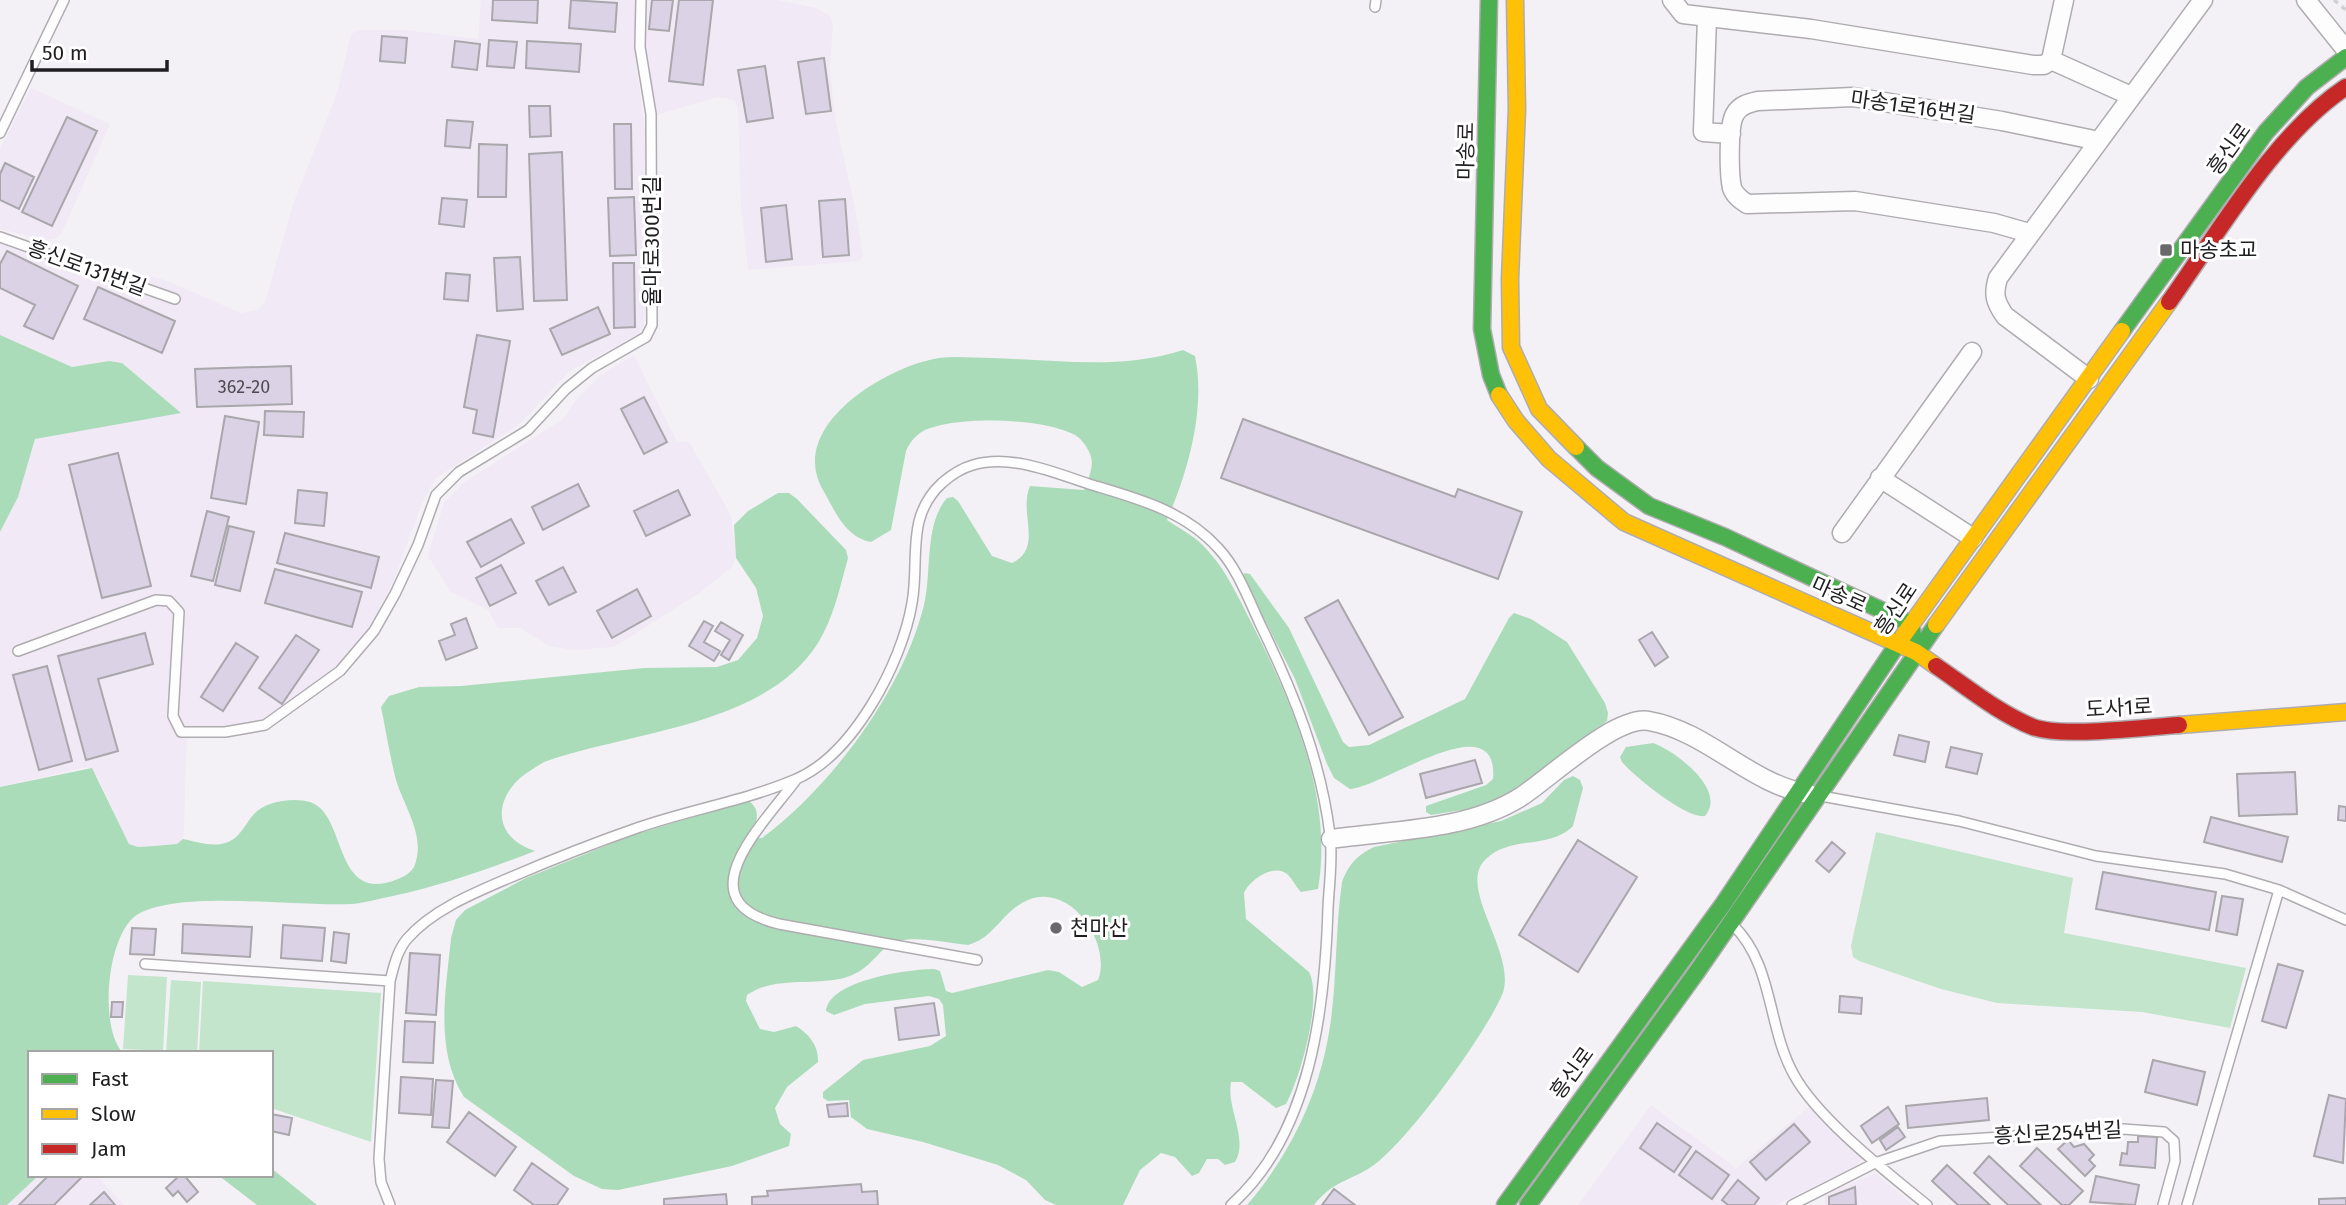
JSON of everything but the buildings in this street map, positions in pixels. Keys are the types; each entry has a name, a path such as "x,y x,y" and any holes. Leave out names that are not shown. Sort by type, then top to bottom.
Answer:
{"main road":[{"name":"마송로","path":"1489,0 1482,329 1493,382 1519,426 1584,491 1624,522 1916,652"},
{"name":"마송로","path":"1515,0 1517,110 1510,279 1511,347 1539,409 1597,468 1649,506 1725,537 1911,624"},
{"name":"흥신로","path":"1505,1205 1724,903 1911,624 2266,132 2307,87 2346,57"},
{"name":"흥신로","path":"1528,1205 1731,923 1916,652 2293,130 2319,105 2346,87"},
{"path":"1911,624 1916,652"},
{"name":"도사1로","path":"1916,652 2021,723 2050,731 2124,730 2346,712"}],"street":[{"path":"1671,0 1684,14 1811,29 2022,64 2044,65 2051,60 2064,0"},
{"path":"2089,379 2005,316 1996,304 1994,292 1998,278 2203,0"},
{"path":"2306,0 2346,50"},
{"path":"1707,18 1703,132 1731,134"},
{"path":"2051,60 2132,96"},
{"name":"마송1로16번길","path":"2029,233 1994,223 1855,201 1747,204 1738,197 1732,187 1731,134 1735,113 1745,104 1853,97 2002,121 2099,141"},
{"path":"1842,533 1972,352"},
{"path":"1880,478 1973,538"},
{"path":"1331,839 1462,821 1497,810 1546,780 1618,727 1647,720 1676,730 1765,778 1800,792 1819,795"}],"lane":[{"path":"0,133 64,0"},
{"name":"율마로300번길","path":"18,651 156,600 169,601 179,612 173,716 181,732 198,734 265,725 340,670 374,631 396,594 436,495 459,472 528,430 566,389 592,368 646,337 652,325 651,114 640,47 642,0"},
{"name":"흥신로131번길","path":"0,237 175,299"},
{"path":"390,1205 381,1182 379,1158 390,981 396,956 407,939 431,919 475,893 638,828 796,780 821,766 857,725 887,675 904,635 913,600 915,536 919,515 931,493 949,477 971,465 1005,461 1050,471 1152,503 1196,526 1222,551 1285,673 1309,737 1331,839 1322,1004 1305,1083 1265,1164 1231,1205"},
{"path":"796,780 735,871 732,893 739,905 750,915 779,924 977,960"},
{"path":"1819,795 1934,816 2096,856 2211,871 2279,890 2346,920"},
{"path":"2187,1205 2279,890"},
{"path":"1731,923 1754,948 1780,1041 1794,1075 1811,1100 1875,1163 1927,1205"},
{"path":"145,964 390,981"},
{"name":"흥신로254번길","path":"1792,1205 1875,1163 1940,1141 2097,1129 2153,1130 2170,1136 2175,1148 2175,1161 2163,1205"}],"path":[{"path":"2334,0 2346,10"}],"shaded area":[{"path":"481,0 635,0 634,46 645,130 646,300 644,324 640,333 570,371 520,424 436,478 422,503 396,575 379,610 367,631 335,668 263,719 222,727 187,727 184,832 183,839 178,844 138,847 129,844 97,775 86,767 0,787 0,532 18,496 35,439 180,412 122,363 109,361 72,367 0,335 0,242 89,275 95,262 165,280 241,313 258,310 265,302 293,204 337,93 351,34 359,30 406,30 478,39"},
{"path":"646,0 777,0 816,8 830,16 833,25 830,69 835,117 857,218 863,256 860,261 748,270 741,206 738,108 734,100 717,97 657,115 645,45"},
{"path":"31,88 110,124 62,233 55,239 45,240 0,229 0,149"},
{"path":"634,355 677,442 689,442 731,515 736,558 732,567 698,594 614,647 573,650 549,646 520,628 498,628 488,610 451,592 428,556 444,502 465,482 563,419 577,399 601,375"},
{"path":"1651,1105 1736,1168 1810,1106 1862,1159 1855,1166 1776,1205 1578,1205"},
{"path":"1876,1173 1913,1205 1825,1205 1825,1194"},
{"path":"37,1177 98,1177 124,1205 7,1205"}],"green space":[{"path":"0,335 72,367 109,361 122,363 181,413 35,439 18,497 0,532"},
{"path":"1183,350 1195,356 1198,376 1197,419 1182,482 1167,520 1200,542 1215,560 1250,620 1294,716 1314,785 1320,820 1318,889 1301,892 1287,874 1275,871 1256,879 1244,893 1246,919 1309,972 1313,984 1313,1000 1312,1019 1303,1058 1286,1104 1276,1108 1242,1082 1231,1082 1231,1102 1240,1143 1235,1162 1225,1165 1218,1159 1207,1159 1199,1173 1192,1176 1175,1157 1161,1153 1140,1170 1123,1205 1056,1205 1045,1200 1026,1180 998,1165 923,1142 867,1129 851,1117 849,1100 828,1101 823,1098 823,1092 863,1060 930,1046 946,1036 943,1005 939,999 929,996 865,1004 834,1015 826,1011 831,1000 855,984 890,974 934,969 940,971 946,991 952,993 1048,970 1059,972 1082,987 1098,980 1101,966 1099,950 1085,920 1073,908 1059,900 1044,897 1019,905 985,937 968,945 924,940 898,941 886,947 863,969 847,977 770,985 747,995 746,1001 760,1029 774,1032 796,1026 812,1041 818,1062 787,1087 775,1108 780,1124 791,1134 789,1146 732,1166 618,1190 602,1189 574,1176 464,1097 449,1060 444,1019 451,938 456,920 465,910 526,878 630,836 747,800 757,812 751,838 762,838 814,792 838,764 861,734 900,670 924,605 935,521 947,498 953,497 958,501 992,556 1012,563 1027,548 1027,496 1030,486 1084,490 1090,472 1092,463 1085,445 1076,435 1059,429 998,420 955,422 937,426 920,433 909,445 891,530 871,542 854,535 842,522 823,490 815,466 818,444 830,422 848,403 870,386 894,373 939,358 1113,362"},
{"path":"778,493 789,493 846,550 848,558 824,633 795,671 765,693 731,709 655,733 544,762 520,778 505,799 502,820 513,838 522,846 535,851 517,858 430,887 357,903 185,902 140,913 129,923 120,938 110,979 110,1022 115,1040 122,1051 28,1051 28,1177 37,1177 7,1205 0,1205 0,787 92,768 129,844 138,847 177,844 183,839 210,844 225,843 238,835 254,814 265,806 288,800 310,802 322,810 351,870 362,880 377,884 398,879 414,867 418,851 412,820 396,780 381,707 389,696 419,687 461,686 644,668 717,667 738,660 757,638 763,616 756,588 736,558 734,525 748,511"},
{"path":"1244,573 1250,574 1289,628 1343,742 1349,747 1369,745 1465,699 1514,613 1531,619 1567,642 1605,703 1607,721 1510,794 1475,808 1431,815 1426,812 1426,806 1486,785 1493,779 1490,757 1478,748 1459,748 1436,754 1366,785 1350,789 1334,778 1327,764 1295,679 1243,578"},
{"path":"1653,743 1685,762 1704,783 1710,795 1710,806 1705,816 1686,811 1674,804 1622,762 1620,757 1626,747"},
{"path":"1573,776 1580,780 1583,788 1573,826 1553,838 1507,847 1496,852 1486,859 1478,871 1482,904 1502,961 1505,979 1502,995 1480,1034 1429,1107 1379,1161 1362,1173 1337,1184 1314,1205 1247,1205 1286,1151 1306,1111 1321,1069 1330,1028 1342,882 1350,865 1374,847 1501,821 1542,803 1564,780"},
{"path":"1876,832 2073,878 2064,933 2246,968 2230,1028 2142,1012 1997,1003 1941,989 1859,961 1853,957 1851,946"},
{"path":"128,975 167,977 163,1051 123,1049"},
{"path":"171,980 201,982 197,1051 166,1051"},
{"path":"203,981 381,993 371,1142 273,1109 273,1051 199,1051"},
{"path":"273,1170 317,1205 257,1205 221,1177 273,1177"}],"traffic: fast":[{"path":"1489,0 1482,329 1491,375 1499,395"},
{"path":"2122,331 2266,132 2307,87 2346,57"},
{"path":"1576,447 1597,468 1649,506 1725,537 1911,624 1914,641"},
{"path":"1528,1205 1696,973 1936,625"},
{"path":"1505,1205 1724,903 1903,636"}],"traffic: slow":[{"path":"1515,0 1517,109 1510,279 1511,347 1539,409 1576,447"},
{"path":"1936,625 2169,302"},
{"path":"1903,636 2122,331"},
{"path":"1499,395 1516,421 1549,459 1624,522 1916,652 1936,666"},
{"path":"2179,725 2346,712"}],"traffic: jam":[{"path":"2169,302 2272,157 2320,107 2346,87"},
{"path":"1936,666 1995,707 2033,727 2083,732 2179,725"}],"place":[{"name":"마송초교","path":"2166,250"},
{"name":"천마산","path":"1056,928"}]}
